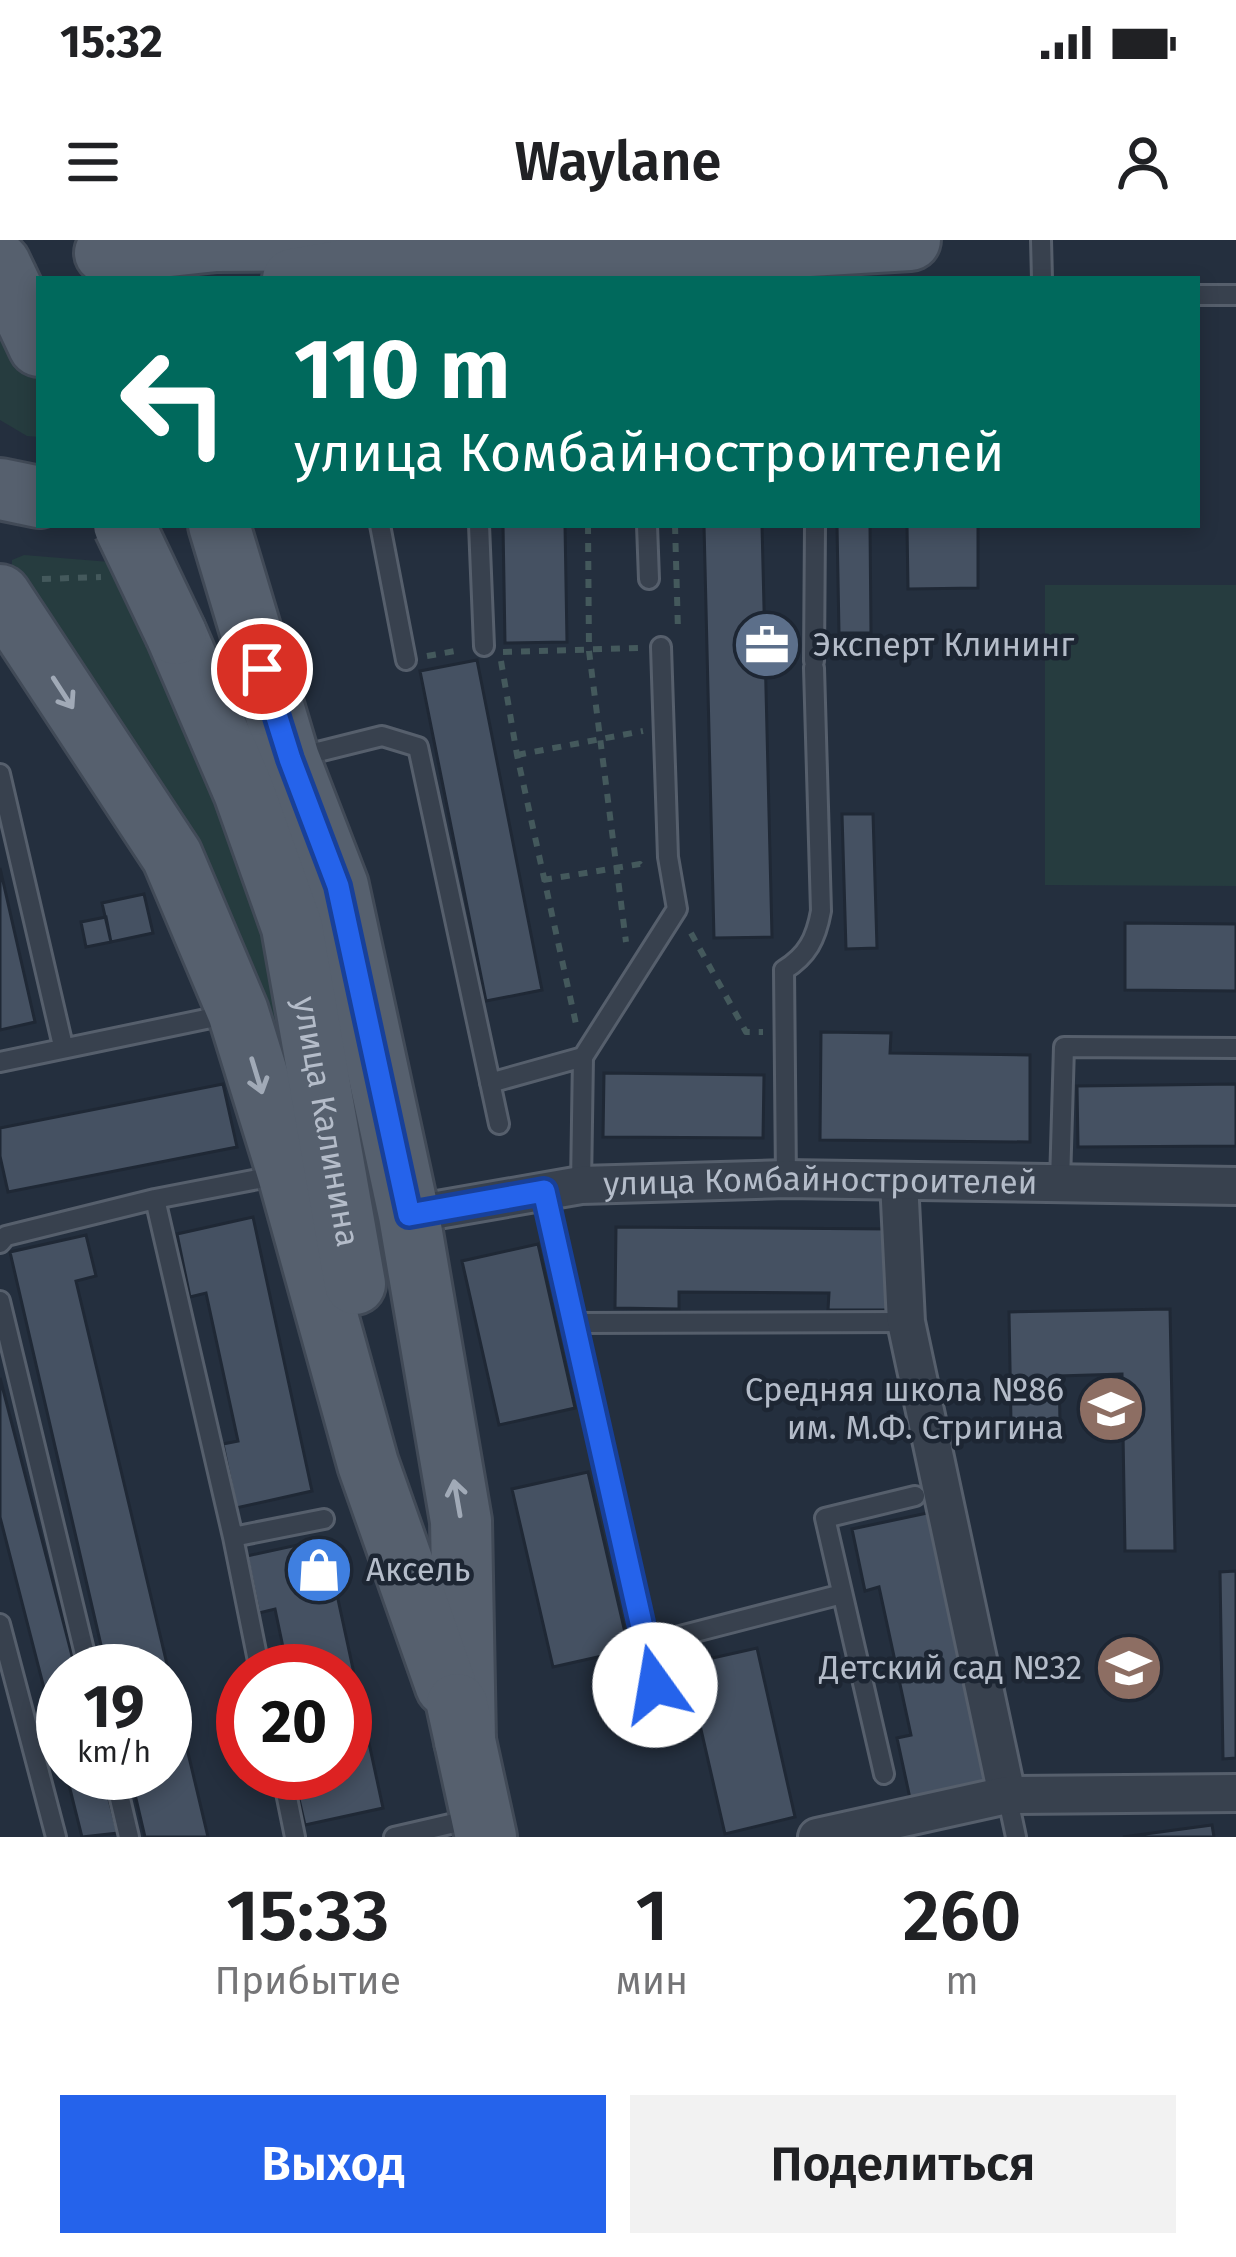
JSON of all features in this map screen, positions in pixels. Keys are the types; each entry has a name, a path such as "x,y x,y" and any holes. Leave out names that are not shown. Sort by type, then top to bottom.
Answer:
{"main road":[{"path":"99,252 215,241 338,240"},
{"path":"389,240 458,261"},
{"path":"320,276 458,261 809,254 910,240"},
{"path":"0,264 36,340"},
{"path":"0,489 36,495"},
{"name":"улица Калинина","path":"220,528 290,759 338,886 409,1215 461,1521 466,1741"},
{"name":"улица Калинина","path":"119,548 244,792 292,927 362,1319 484,1827"},
{"name":"улица Калинина","path":"18,587 172,856 238,1012 368,1464 466,1741"}],"street":[{"name":"улица Комбайностроителей","path":"409,1215 581,1185 786,1179 1236,1186"},
{"path":"899,1181 906,1322 1007,1795"},
{"path":"817,1837 1007,1795 1236,1793"}],"lane":[{"path":"1041,240 1042,276"},
{"path":"1200,295 1236,295"},
{"path":"381,528 406,660"},
{"path":"479,528 484,646"},
{"path":"646,528 649,579"},
{"path":"786,1179 784,970 802,959 817,932 821,911 814,528"},
{"path":"581,1185 583,1057 677,909 668,857 662,647"},
{"path":"290,759 382,736 418,747 499,1124"},
{"path":"0,773 63,1046"},
{"path":"0,1062 238,1012"},
{"path":"1060,1182 1064,1047 1236,1048"},
{"path":"490,1083 583,1057"},
{"path":"0,1243 6,1236 154,1198 288,1174"},
{"path":"544,1191 664,1725"},
{"path":"154,1198 254,1644"},
{"path":"0,1301 83,1644"},
{"path":"574,1323 906,1322"},
{"path":"884,1774 825,1518 915,1496"},
{"path":"232,1537 324,1519"},
{"path":"645,1645 842,1594"},
{"path":"0,1624 56,1837"},
{"path":"1007,1795 1016,1837"},
{"path":"120,1800 129,1837"},
{"path":"287,1800 295,1837"},
{"path":"394,1837 484,1827"}],"path":[{"path":"588,528 589,651 631,987"},
{"path":"18,587 100,577 119,548"},
{"path":"406,660 484,646"},
{"path":"583,1057 517,754 500,652 662,647"},
{"path":"517,754 664,728"}],"green space":[{"path":"36,297 36,437 0,420 0,313"},
{"path":"24,555 110,562 259,909 321,1207 12,574 12,560"},
{"path":"1045,585 1236,585 1236,886 1045,885"}],"building":[{"path":"503,528 565,528 567,642 505,643"},
{"path":"704,528 762,528 772,937 714,938"},
{"path":"837,528 870,528 871,633 839,633"},
{"path":"907,528 978,528 978,588 908,589"},
{"path":"477,660 542,990 486,1001 420,671"},
{"path":"842,814 873,814 877,948 846,949"},
{"path":"0,868 35,1022 0,1030"},
{"path":"144,894 153,933 111,942 102,903"},
{"path":"106,917 111,942 86,947 81,922"},
{"path":"1125,923 1236,924 1236,991 1125,990"},
{"path":"821,1032 891,1033 890,1053 1030,1055 1030,1142 820,1140"},
{"path":"604,1073 764,1075 763,1138 603,1137"},
{"path":"223,1084 237,1147 8,1192 0,1128"},
{"path":"1236,1084 1236,1146 1078,1147 1077,1086"},
{"path":"253,1217 312,1491 236,1508 223,1444 238,1441 206,1293 190,1297 177,1234"},
{"path":"616,1227 892,1229 891,1310 828,1310 829,1293 679,1292 679,1309 615,1308"},
{"path":"86,1235 96,1276 76,1281 162,1644 101,1644 10,1252"},
{"path":"538,1244 575,1408 499,1425 462,1261"},
{"path":"1170,1309 1175,1551 1125,1551 1122,1374 1059,1376 1060,1421 1011,1422 1009,1312"},
{"path":"0,1378 69,1644 36,1644 36,1657 0,1517"},
{"path":"588,1472 629,1650 553,1667 512,1489"},
{"path":"932,1512 991,1785 911,1803 897,1738 911,1735 879,1587 865,1591 852,1529"},
{"path":"325,1539 348,1644 282,1644 275,1609 259,1613 247,1556"},
{"path":"1236,1571 1236,1758 1223,1759 1220,1572"},
{"path":"757,1648 795,1817 725,1834 686,1664"},
{"path":"372,1757 383,1808 305,1825 299,1800 372,1800"},
{"path":"192,1770 208,1837 145,1837 136,1800 192,1800"},
{"path":"73,1800 109,1800 118,1833 82,1837"},
{"path":"1212,1825 1214,1837 1123,1837"}],"place":[{"name":"Эксперт Клининг","path":"767,645"},
{"name":"Средняя школа №86 им. М.Ф. Стригина","path":"1111,1409"},
{"name":"Аксель","path":"319,1570"},
{"name":"Детский сад №32","path":"1129,1668"}],"route":[{"path":"262,669 338,886 409,1215 544,1191 655,1685"}]}
